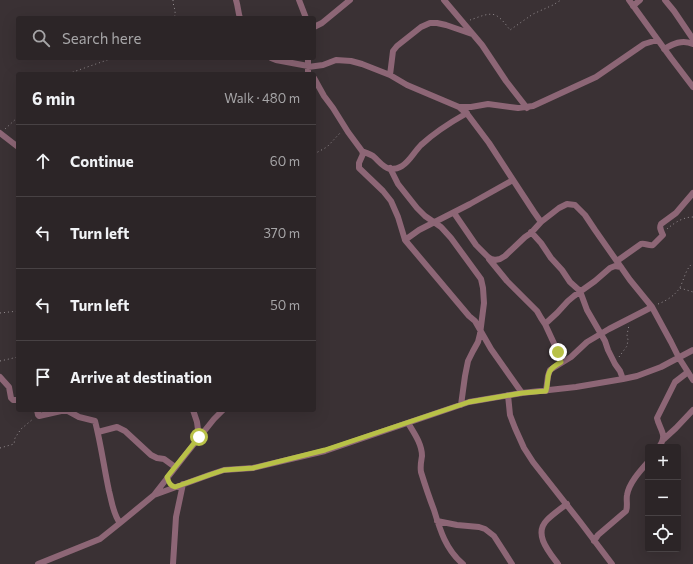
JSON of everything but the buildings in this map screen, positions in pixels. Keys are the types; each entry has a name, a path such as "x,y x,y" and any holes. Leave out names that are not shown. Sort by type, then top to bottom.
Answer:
{"street":[{"path":"236,0 239,16"},
{"path":"299,0 305,16"},
{"path":"316,26 326,20 350,0"},
{"path":"444,0 482,45 506,81 527,108"},
{"path":"640,0 631,3 693,87"},
{"path":"666,0 693,39"},
{"path":"390,75 393,51 421,27 430,23 437,23 472,34"},
{"path":"459,107 471,107 488,104 518,108 533,106 596,76 644,44 657,40"},
{"path":"664,49 675,43 681,42 693,44"},
{"path":"276,60 309,70 336,60 345,60 362,64 390,75 407,85 459,107 467,113 490,143 542,222"},
{"path":"308,60 309,70"},
{"path":"316,81 362,151 373,156 381,164 390,168 395,169 400,167 421,145 444,126 467,113"},
{"path":"2,131 16,145"},
{"path":"362,151 363,154 359,163 359,168 383,190 391,201 405,240 475,322 491,349 522,393"},
{"path":"390,168 398,184 417,208 441,227 451,238 481,279 484,303 480,332 478,342 468,361 461,405"},
{"path":"405,240 419,230 454,213 513,180"},
{"path":"617,261 641,244 653,245 663,234 660,229 661,224 676,213 693,193"},
{"path":"488,257 491,260 500,259 563,205 575,205 585,215 630,280 652,307 679,358 693,380"},
{"path":"454,213 476,245 488,257 506,281 537,311 545,324 561,362"},
{"path":"531,232 570,282 580,291 587,310 605,341 623,379"},
{"path":"545,324 580,291 596,281 612,267 621,267"},
{"path":"546,391 550,370 575,354 583,344 652,307"},
{"path":"154,495 224,470 253,468 325,450 469,402 522,393 576,387 637,376 660,367 693,350"},
{"path":"664,439 657,418 675,382 688,372"},
{"path":"0,377 9,387 11,398 16,400"},
{"path":"508,396 510,414 514,428 524,448 533,462 612,564"},
{"path":"661,444 693,410"},
{"path":"37,413 39,416 42,416 57,412"},
{"path":"70,412 79,417 95,421 111,500 115,515 120,523"},
{"path":"193,412 199,437"},
{"path":"38,564 100,538 154,495 199,437 221,412"},
{"path":"408,423 416,436 421,449 421,472 437,521 450,550 463,564"},
{"path":"98,432 117,427 125,430 151,455 164,459 175,467"},
{"path":"594,541 598,535 626,511 629,489 632,482 645,466"},
{"path":"167,477 171,486 175,487"},
{"path":"173,564 176,517 183,484"},
{"path":"558,564 545,545 541,535 542,526 567,504"},
{"path":"437,521 484,529 494,536 512,564"}],"path":[{"path":"173,0 176,11 175,16"},
{"path":"463,23 483,15 492,15 497,16 510,30 533,14 561,0"},
{"path":"73,72 107,60"},
{"path":"2,131 16,119"},
{"path":"316,153 327,147 345,126"},
{"path":"663,234 675,223 687,217 693,217"},
{"path":"652,307 672,297 676,293 680,288 690,265 693,263"},
{"path":"680,288 693,292"},
{"path":"0,313 16,311"},
{"path":"613,360 619,357 627,347 627,333 632,317"},
{"path":"0,361 16,357"},
{"path":"0,448 14,444 15,438 21,429 37,413"}],"route":[{"path":"199,437 167,477 171,486 175,487 224,470 253,468 325,450 469,402 522,393 546,391 548,373 561,362 558,352"}]}
